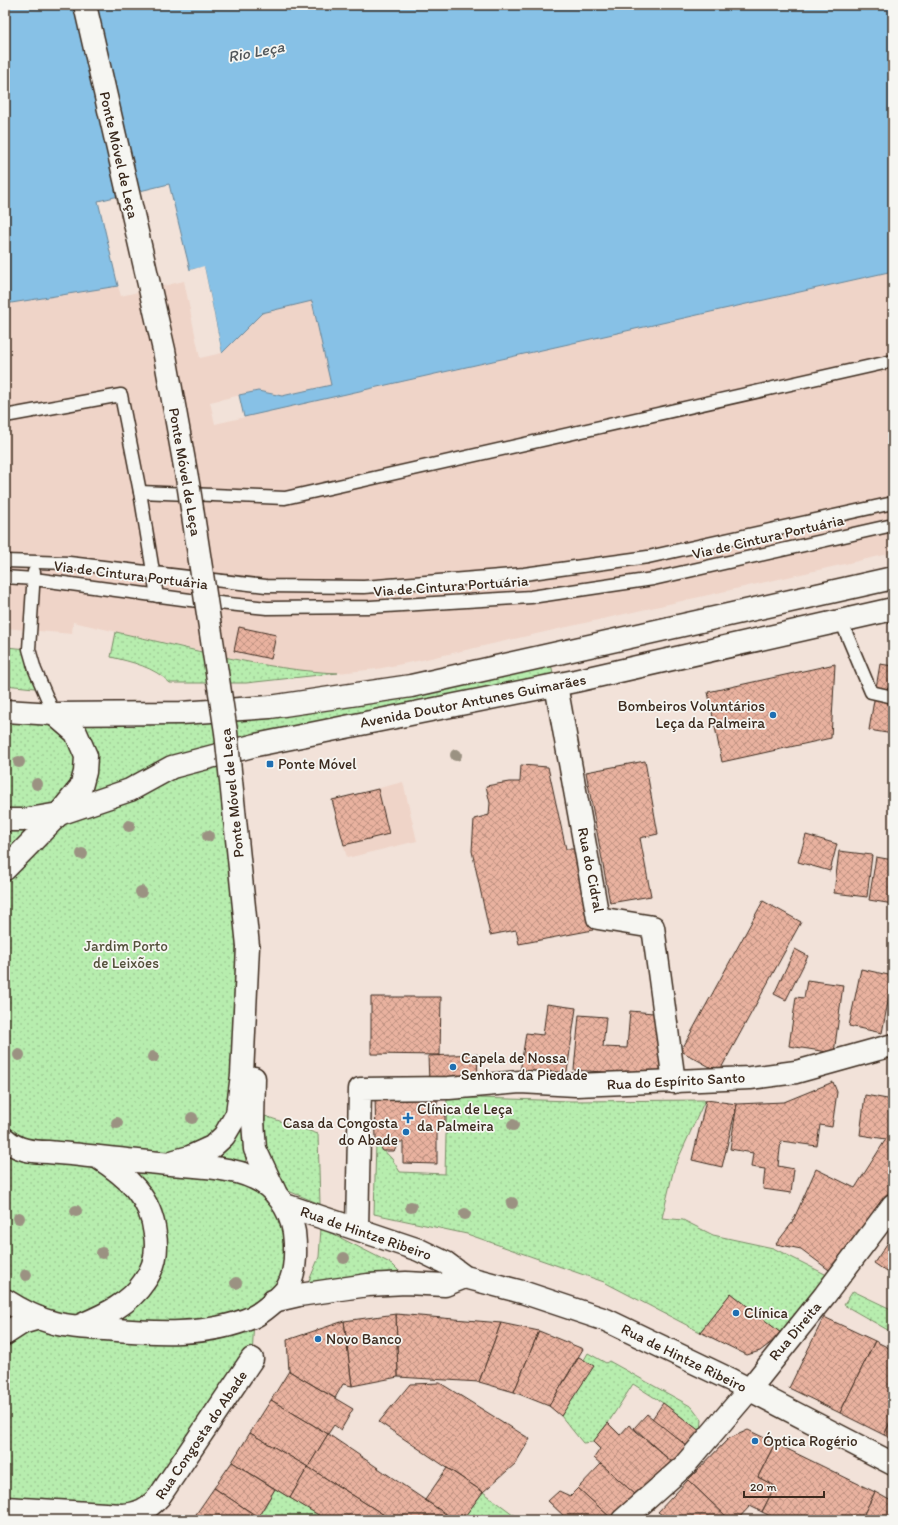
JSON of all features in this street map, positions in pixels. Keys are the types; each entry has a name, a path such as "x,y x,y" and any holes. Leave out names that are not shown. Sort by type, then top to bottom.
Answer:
{"main road":[{"name":"Ponte Móvel de Leça","path":"85,5 164,350 188,481 226,732 253,991 253,1121 255,1149 281,1201"},
{"name":"Avenida Doutor Antunes Guimarães","path":"5,711 54,714 181,713 270,707 412,686 757,610 893,578"},
{"path":"757,610 764,638"},
{"name":"Avenida Doutor Antunes Guimarães","path":"5,820 23,820 59,814 130,790 172,768 249,747 556,685 893,610"},
{"path":"549,656 556,685"},
{"name":"Rua do Cidral","path":"556,685 598,918 653,927 674,1082"},
{"path":"5,869 59,814 81,787 85,772 86,756 76,733 54,714"},
{"name":"Ponte Móvel de Leça","path":"158,1163 190,1157 212,1147 224,1136 237,1114 242,1075 248,946"},
{"name":"Rua do Espírito Santo","path":"356,1228 360,1089 449,1088 520,1082 576,1086 750,1078 796,1072 893,1045"},
{"path":"5,1139 9,1143 39,1152"},
{"path":"5,1156 39,1152 96,1156 206,1167 246,1175 267,1186 281,1201 293,1225 295,1257 291,1280 285,1291 254,1317 208,1329 141,1332 78,1327 53,1323 39,1318 5,1300"},
{"path":"78,1327 114,1310 130,1297 144,1283 157,1250 153,1218 146,1202 136,1188 115,1168 96,1156"},
{"name":"Rua de Hintze Ribeiro","path":"281,1201 330,1222 356,1228 418,1250 446,1263 465,1277 522,1292 606,1320 749,1390 893,1464"},
{"name":"Rua Direita","path":"623,1520 684,1466 749,1390 843,1272 893,1205"},
{"name":"Rua de Hintze Ribeiro","path":"273,1301 299,1295 368,1285 406,1283 445,1285 465,1277"},
{"path":"5,1334 22,1323 39,1318"},
{"name":"Rua Congosta do Abade","path":"5,1508 122,1514 134,1514 150,1508 159,1497 252,1359"}],"lane":[{"path":"140,492 285,498 893,361"},
{"path":"5,416 122,395 158,596"},
{"name":"Via de Cintura Portuária","path":"5,561 34,561 154,572 266,586 364,586 524,574 648,556 893,503"},
{"name":"Via de Cintura Portuária","path":"5,577 34,579 158,596 268,608 370,607 531,597 653,579 893,525"},
{"path":"34,561 29,649 35,670 54,714"},
{"path":"841,621 871,692 893,697"}],"shaded area":[{"path":"893,271 893,553 422,660 377,669 338,673 308,672 268,666 73,622 72,634 5,628 5,304 118,286 121,296 184,281 200,358 222,353 262,313 312,300 332,385 282,396 258,391 210,402 215,424"},
{"path":"403,782 417,841 347,858 332,800"}],"green space":[{"path":"116,632 254,663 282,668 338,673 246,683 170,683 164,677 150,669 135,663 111,657"},
{"path":"5,647 29,649 44,689 5,685"},
{"name":"Jardim Porto de Leixões","path":"549,656 556,685 229,752 248,946 237,1114 190,1157 267,1186 295,1257 254,1317 252,1359 150,1508 5,1508 5,711 149,714"},
{"path":"447,1097 571,1101 705,1100 674,1168 662,1218 683,1220 713,1235 773,1248 827,1275 782,1334 731,1293 700,1332 604,1282 467,1234 374,1214 376,1142 392,1159 400,1172 445,1174"},
{"path":"265,1116 318,1134 320,1204 286,1190 266,1152"},
{"path":"243,1126 246,1165 213,1162 228,1147"},
{"path":"321,1228 392,1264 400,1272 306,1288 319,1257"},
{"path":"853,1291 893,1310 893,1333 844,1305"},
{"path":"588,1353 606,1363 609,1361 692,1407 702,1420 701,1432 663,1403 633,1384 608,1423 593,1442 583,1443 561,1416 593,1366 584,1360"},
{"path":"275,1489 327,1520 257,1520"},
{"path":"483,1492 521,1520 462,1520"}],"water":[{"name":"Rio Leça","path":"5,5 893,5 893,271 244,417 239,395 258,391 282,396 331,385 312,301 262,313 222,353 204,267 190,270 169,184 98,201 118,286 5,304"}],"pier":[{"path":"204,266 222,353 220,353 202,269 190,272 190,270"}],"building":[{"path":"239,627 276,635 271,659 234,651"},
{"name":"Bombeiros Voluntários Leça da Palmeira","path":"835,664 831,738 722,762 708,692"},
{"path":"880,664 893,666 893,734 869,730"},
{"path":"645,761 658,834 640,838 651,896 610,903 586,772"},
{"path":"521,765 548,767 566,849 576,849 593,930 519,944 516,930 490,935 472,851 474,819 489,815 490,803 486,786 509,782 520,782"},
{"path":"378,789 389,834 344,845 332,800"},
{"path":"806,835 837,844 830,871 798,862"},
{"path":"839,851 872,855 867,897 834,893"},
{"path":"876,857 893,860 893,904 869,900"},
{"path":"763,901 801,922 719,1072 681,1051"},
{"path":"795,949 808,956 786,1000 774,994"},
{"path":"861,969 893,976 882,1033 849,1026"},
{"path":"807,980 843,985 834,1053 789,1046 796,997 804,998"},
{"path":"371,997 441,997 440,1055 371,1054"},
{"path":"547,1004 576,1008 566,1079 520,1072 526,1033 543,1035"},
{"path":"630,1011 665,1014 660,1076 574,1070 579,1015 606,1017 603,1047 627,1048"},
{"name":"Capela de Nossa Senhora da Piedade","path":"477,1054 478,1079 429,1081 428,1056"},
{"path":"833,1082 837,1092 832,1127 820,1125 817,1146 781,1141 778,1166 794,1169 791,1193 763,1189 765,1169 751,1167 753,1153 730,1149 737,1104 784,1102"},
{"name":"Casa da Congosta do Abade","path":"375,1095 437,1096 437,1108 445,1108 445,1123 437,1123 437,1164 403,1163 403,1142 398,1142 398,1146 394,1151 383,1151 379,1142 376,1142"},
{"path":"865,1095 893,1100 893,1191 833,1273 801,1249 776,1244 792,1223 816,1169 855,1188 886,1139 860,1135"},
{"path":"706,1100 737,1104 722,1167 692,1160"},
{"path":"893,1235 893,1276 874,1263"},
{"name":"Clínica","path":"731,1293 782,1334 760,1351 747,1355 700,1332"},
{"path":"396,1314 501,1323 479,1382 398,1377"},
{"path":"396,1314 398,1377 352,1386 344,1321"},
{"path":"824,1317 875,1341 840,1413 789,1388"},
{"path":"344,1321 352,1386 343,1384 335,1398 289,1371 287,1340"},
{"path":"501,1323 539,1331 514,1392 479,1382"},
{"path":"539,1331 583,1349 549,1406 514,1392"},
{"path":"875,1341 893,1350 893,1417 884,1435 840,1413"},
{"path":"579,1357 594,1366 561,1416 549,1406"},
{"path":"289,1371 353,1409 341,1430 334,1425 328,1434 271,1400"},
{"path":"440,1383 530,1439 515,1464 483,1492 379,1422 410,1384"},
{"path":"271,1400 328,1434 308,1467 250,1433"},
{"path":"663,1403 701,1432 688,1447 652,1419"},
{"path":"647,1414 688,1447 673,1463 634,1428"},
{"path":"893,1417 893,1439 884,1435"},
{"path":"608,1423 620,1435 629,1425 673,1463 637,1496 594,1458 600,1449 593,1442"},
{"path":"748,1430 775,1443 758,1477 775,1486 762,1512 750,1506 737,1520 730,1520 688,1480 728,1439"},
{"path":"250,1433 308,1467 290,1498 232,1462"},
{"path":"328,1434 455,1520 392,1520 308,1467"},
{"path":"775,1443 875,1492 861,1520 778,1520 762,1512 775,1486 758,1477"},
{"path":"232,1462 275,1489 258,1517 214,1488"},
{"path":"601,1464 637,1496 612,1519 578,1488"},
{"path":"308,1467 392,1520 327,1520 290,1498"},
{"path":"447,1468 483,1492 462,1520 455,1520 425,1500"},
{"path":"688,1480 730,1520 669,1520 658,1512"},
{"path":"214,1488 258,1517 257,1520 192,1520"},
{"path":"578,1488 612,1519 568,1520 548,1501 559,1491 570,1496"},
{"path":"875,1492 893,1502 893,1520 861,1520"}],"place":[{"name":"Bombeiros Voluntários Leça da Palmeira","path":"773,715"},
{"name":"Ponte Móvel","path":"270,764"},
{"name":"Capela de Nossa Senhora da Piedade","path":"453,1067"},
{"name":"Clínica de Leça da Palmeira","path":"408,1118"},
{"name":"Casa da Congosta do Abade","path":"406,1132"},
{"name":"Clínica","path":"736,1313"},
{"name":"Novo Banco","path":"318,1339"},
{"name":"Óptica Rogério","path":"755,1441"}]}
